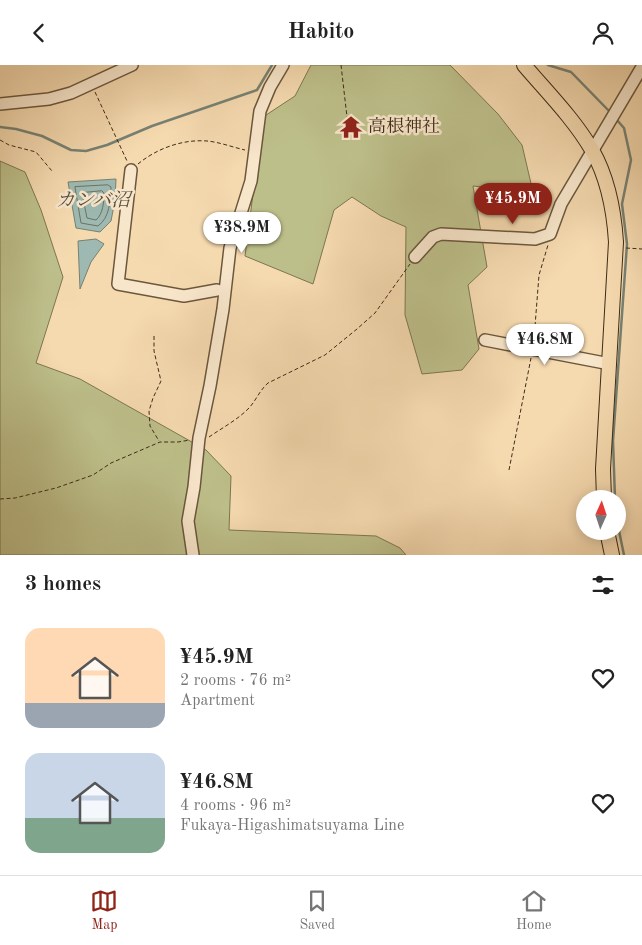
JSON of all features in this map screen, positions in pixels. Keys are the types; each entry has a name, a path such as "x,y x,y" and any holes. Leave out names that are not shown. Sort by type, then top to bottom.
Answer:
{"main road":[{"path":"524,65 570,119 592,150 615,215 616,247 603,469 604,490"},
{"path":"609,540 612,555"}],"street":[{"path":"0,103 49,99 71,93 132,65"},
{"path":"193,555 188,521 199,438 223,309 230,248 251,181 260,111 270,87 283,65"},
{"path":"415,257 433,237 441,234 535,239 550,234 561,204 642,67"},
{"path":"131,170 118,284 184,295 217,290"},
{"path":"485,340 610,364"}],"path":[{"path":"341,65 347,117"},
{"path":"92,85 131,170 145,159 179,143 207,141 254,152"},
{"path":"0,140 9,145 36,153 52,171"},
{"path":"616,247 642,249"},
{"path":"0,499 15,498 56,488 94,475 111,463 160,442 178,442 207,438 218,432 248,409 260,390 268,383 325,355 357,329 375,313 415,257"},
{"path":"154,336 154,351 161,381 149,411 150,427 160,442"}],"green space":[{"path":"311,65 450,65 498,114 522,145 533,192 473,186 487,267 468,285 479,349 462,370 422,374 405,315 406,227 381,216 352,197 334,210 313,284 245,256 263,117 295,96"},
{"path":"0,161 25,172 41,210 63,277 36,363 80,379 206,450 231,476 229,530 376,536 400,548 406,555 0,555"}],"water":[{"name":"カンバ沼","path":"116,179 111,221 100,232 76,228 68,182"},
{"path":"96,239 104,244 91,262 80,289 78,241"}],"waterway":[{"path":"0,127 42,136 71,150 86,151 257,90 272,65"},
{"path":"548,65 571,72 611,113"},
{"path":"615,490 613,441 627,244 622,204 631,160 624,128 616,119"},
{"path":"621,540 624,555"}],"place":[{"name":"高根神社","path":"351,127"}]}
